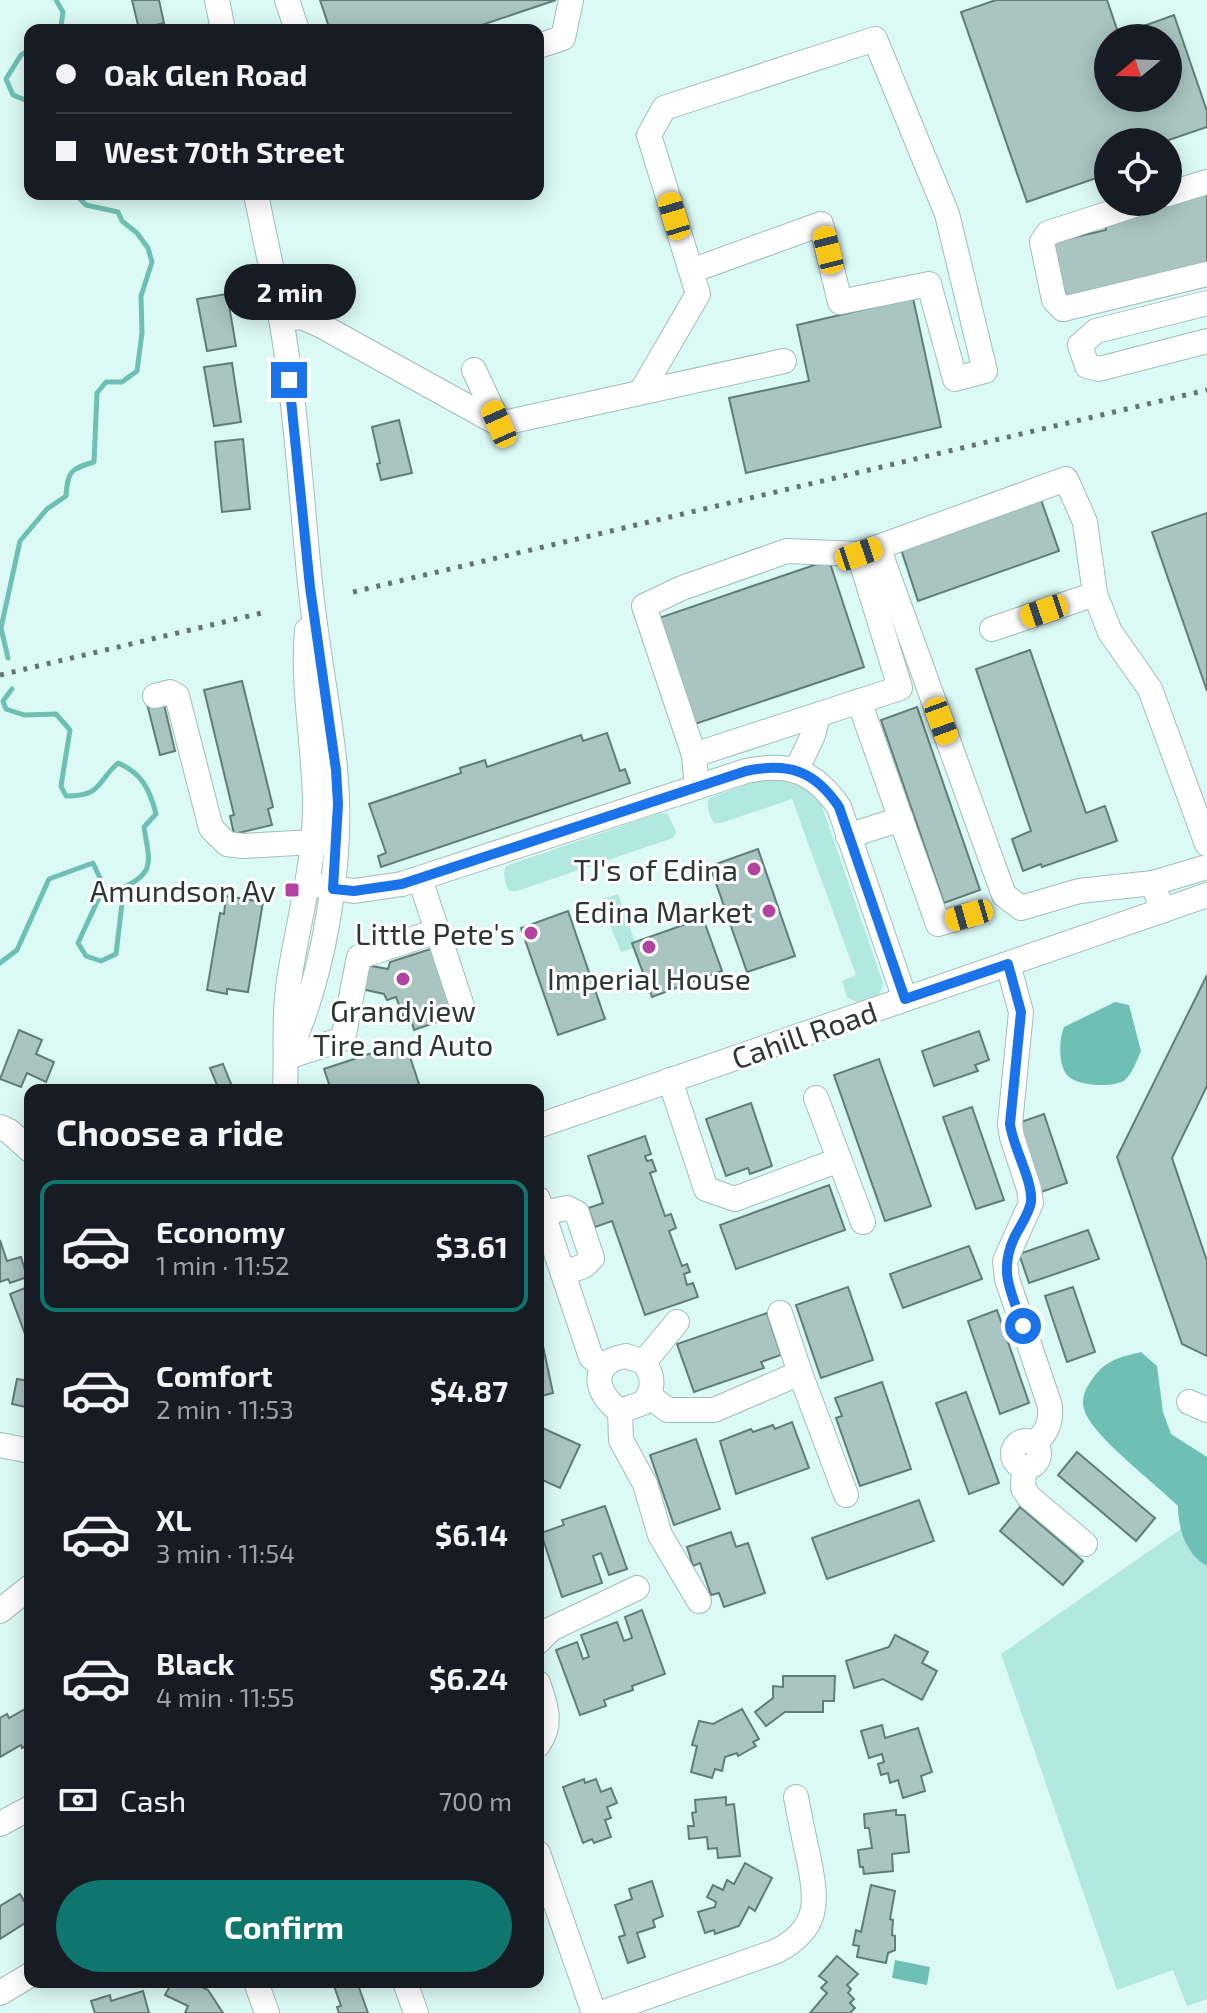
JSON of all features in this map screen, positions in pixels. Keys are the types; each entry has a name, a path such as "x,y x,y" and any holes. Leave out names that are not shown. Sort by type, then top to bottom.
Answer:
{"street":[{"path":"217,0 222,24"},
{"path":"287,0 295,24"},
{"path":"544,44 563,38 571,0"},
{"path":"641,392 698,294 649,135 664,108 875,39 947,214 985,371 955,379 929,284 840,302 821,224 691,271"},
{"path":"1182,190 1207,182"},
{"path":"257,200 281,319 310,587 338,804 333,889 300,1029 287,1057"},
{"path":"1101,216 1048,233 1042,242 1054,300 1063,309 1207,274"},
{"path":"1207,303 1096,331 1080,345 1087,366 1099,369 1207,341"},
{"path":"281,319 302,317 320,325 499,424 784,361"},
{"path":"474,370 499,424"},
{"path":"697,787 694,755 644,606 682,588 787,551 869,550 1066,479 1085,522 1095,594 1110,632 1150,689 1207,844"},
{"path":"694,755 900,688 869,550"},
{"path":"869,550 1004,895 1021,908 1079,891 1153,883 1207,867"},
{"path":"285,1084 284,1026 289,980 313,842 315,799 307,724 305,652 310,587"},
{"path":"992,629 1095,594"},
{"path":"155,696 170,692 177,696 211,828 227,844 313,842"},
{"path":"859,701 938,924 969,915"},
{"path":"796,771 813,735 818,715"},
{"path":"308,884 333,889 379,889 420,879 768,766 796,771 809,775 827,789 839,807 905,999"},
{"path":"848,836 901,819"},
{"path":"420,879 462,1006"},
{"path":"1153,883 1162,911"},
{"name":"Cahill Road","path":"544,1124 1207,895"},
{"path":"287,1057 343,1039 359,957 437,931"},
{"path":"1008,964 1021,1012 1010,1124 1031,1203 1005,1261 1007,1279 1050,1406 1051,1421 1046,1433 1034,1444 1026,1441 1017,1444 1012,1452 1014,1461 1024,1467 1023,1488 1029,1497 1085,1544"},
{"path":"670,1080 706,1189 735,1199 839,1160"},
{"path":"816,1098 863,1222"},
{"path":"0,1127 24,1144"},
{"path":"544,1206 567,1208 577,1213 587,1238 592,1258 584,1266 563,1273"},
{"path":"544,1218 591,1357 604,1367"},
{"path":"780,1313 846,1495"},
{"path":"644,1362 677,1322"},
{"path":"620,1411 636,1408 649,1396 652,1379 644,1362 626,1356 604,1367 600,1390 604,1398 620,1411 621,1440 645,1484 660,1535 699,1601"},
{"path":"649,1396 668,1410 714,1410 800,1373"},
{"path":"0,1445 24,1450"},
{"path":"544,1636 551,1629 637,1588"},
{"path":"0,1611 24,1592"},
{"path":"544,1704 549,1721 544,1737"},
{"path":"601,2013 777,1951 794,1942 808,1926 815,1908 815,1889 796,1797"},
{"path":"0,1824 24,1811"},
{"path":"544,1870 594,2013"},
{"path":"0,1993 24,1979"},
{"path":"258,1988 267,2013"},
{"path":"407,1988 416,2013"}],"shaded area":[{"path":"772,775 800,783 821,803 883,983 878,995 871,999 858,1003 847,997 842,981 856,975 792,799 721,823 714,823 711,817 709,798"},
{"path":"660,813 668,814 676,832 673,838 517,891 509,891 504,875 506,866"},
{"path":"618,894 635,942 634,948 621,952 600,900"},
{"path":"1115,1002 1129,1005 1141,1051 1133,1069 1126,1079 1114,1084 1087,1084 1071,1079 1064,1070 1061,1058 1064,1027"},
{"path":"1141,1352 1157,1366 1163,1412 1171,1434 1207,1457 1207,1566 1194,1555 1185,1540 1178,1506 1100,1434 1085,1412 1084,1394 1098,1372 1114,1360"},
{"path":"1207,1511 1207,1999 1187,2006 1173,1970 1117,1990 1001,1654"},
{"path":"895,1960 930,1967 927,1985 892,1978"}],"building":[{"path":"132,0 159,0 164,23 138,24"},
{"path":"320,0 556,0 485,24 328,24"},
{"path":"996,0 1107,0 1115,24 1094,24 1094,112 1182,112 1182,38 1207,111 1207,127 1182,136 1182,128 1094,128 1094,179 1027,202 961,12"},
{"path":"1174,15 1177,24 1149,24"},
{"path":"1207,194 1207,263 1062,298 1049,243 1106,230 1105,224 1138,216 1182,216 1182,200"},
{"path":"227,294 236,346 207,351 197,299"},
{"path":"913,298 941,427 746,473 729,398 809,381 797,325"},
{"path":"232,363 241,422 214,426 204,367"},
{"path":"399,420 412,473 381,480 372,427"},
{"path":"243,439 250,509 222,512 215,442"},
{"path":"1039,494 1059,551 918,601 899,543"},
{"path":"1207,513 1207,691 1152,532"},
{"path":"829,560 864,667 689,726 653,620"},
{"path":"1030,650 1086,813 1105,806 1117,841 1023,871 1012,839 1031,831 976,669"},
{"path":"242,681 273,807 268,809 272,825 234,834 230,816 234,815 204,690"},
{"path":"163,700 175,751 160,755 147,704"},
{"path":"917,707 980,890 944,903 881,720"},
{"path":"607,733 620,771 625,769 630,783 381,867 378,856 386,853 369,804 461,773 460,768 485,760 487,767 581,735 583,741"},
{"path":"758,849 795,956 747,972 710,866"},
{"path":"226,896 263,902 248,992 227,989 227,994 207,990 220,913 224,914"},
{"path":"568,911 605,1019 558,1035 521,928"},
{"path":"703,918 722,971 652,997 632,943"},
{"name":"Grandview Tire and Auto","path":"434,948 451,1005 445,1007 449,1018 414,1030 411,1019 405,1021 396,997 387,1000 384,994 361,989 366,965 388,969 390,962"},
{"path":"1207,975 1207,1086 1172,1158 1207,1261 1207,1356 1182,1344 1117,1157"},
{"path":"19,1030 42,1040 36,1054 54,1062 46,1082 27,1073 21,1087 0,1079"},
{"path":"979,1031 989,1060 975,1065 978,1071 934,1086 922,1051"},
{"path":"405,1042 419,1084 329,1084 324,1069"},
{"path":"879,1059 931,1206 885,1221 834,1075"},
{"path":"223,1064 231,1084 217,1084 210,1068"},
{"path":"751,1103 772,1166 750,1174 748,1168 726,1176 706,1119"},
{"path":"972,1107 1004,1200 976,1209 943,1117"},
{"path":"1044,1114 1067,1183 1041,1192 1018,1123"},
{"path":"645,1136 651,1154 645,1156 647,1161 652,1160 656,1171 650,1173 665,1216 671,1214 676,1228 669,1231 682,1266 687,1264 690,1272 684,1274 687,1285 693,1283 698,1297 645,1315 612,1221 595,1227 588,1208 603,1203 588,1156"},
{"path":"829,1185 845,1230 736,1269 720,1225"},
{"path":"1088,1230 1099,1259 1029,1283 1019,1254"},
{"path":"0,1240 7,1261 21,1257 24,1278 10,1283 8,1279 0,1282"},
{"path":"969,1246 982,1279 903,1308 890,1274"},
{"path":"848,1287 873,1360 821,1378 796,1305"},
{"path":"1073,1287 1095,1352 1067,1362 1045,1296"},
{"path":"24,1288 24,1331 10,1294"},
{"path":"997,1310 1029,1403 1000,1414 968,1321"},
{"path":"767,1313 781,1355 761,1362 764,1368 694,1392 677,1344"},
{"path":"544,1351 553,1393 544,1395"},
{"path":"17,1379 24,1380 24,1407 12,1404"},
{"path":"882,1382 911,1469 860,1486 836,1418 842,1416 835,1398"},
{"path":"966,1392 999,1483 969,1494 936,1403"},
{"path":"792,1422 809,1468 736,1494 720,1441 751,1429 753,1432 773,1425 775,1429"},
{"path":"544,1429 580,1445 560,1488 544,1481"},
{"path":"696,1439 720,1509 674,1525 650,1455"},
{"path":"1077,1452 1155,1518 1136,1541 1058,1475"},
{"path":"919,1500 934,1541 827,1579 812,1538"},
{"path":"605,1506 627,1569 609,1575 601,1553 593,1556 602,1583 562,1597 544,1542 544,1532 564,1525 562,1520"},
{"path":"1020,1507 1083,1561 1063,1585 1000,1531"},
{"path":"731,1532 736,1547 748,1543 765,1593 724,1607 719,1593 711,1595 700,1563 693,1566 687,1547"},
{"path":"642,1610 665,1674 632,1686 633,1690 604,1700 606,1706 580,1715 556,1650 577,1642 583,1659 589,1657 581,1635 617,1622 624,1641 632,1638 625,1617"},
{"path":"895,1635 928,1652 922,1663 937,1671 922,1700 883,1679 854,1688 846,1661 889,1647"},
{"path":"783,1676 835,1676 834,1701 823,1701 823,1712 785,1712 766,1726 755,1712 773,1698 773,1686 783,1687"},
{"path":"742,1709 759,1739 753,1742 756,1746 738,1756 737,1753 725,1757 722,1771 715,1769 712,1778 691,1772 697,1746 692,1745 699,1721 713,1724"},
{"path":"24,1710 24,1747 21,1745 0,1757 0,1718 7,1714 9,1718"},
{"path":"882,1725 885,1738 918,1728 932,1772 921,1776 925,1791 903,1798 898,1780 890,1783 888,1773 881,1775 878,1764 884,1762 882,1754 869,1758 861,1731"},
{"path":"584,1779 585,1783 596,1779 601,1792 611,1788 617,1803 607,1807 611,1818 605,1820 611,1837 594,1843 592,1839 583,1843 563,1787"},
{"path":"726,1797 726,1805 734,1804 740,1856 718,1858 717,1848 708,1849 707,1837 689,1839 688,1826 694,1826 692,1813 696,1812 695,1800"},
{"path":"896,1810 896,1815 905,1815 909,1852 892,1854 893,1871 864,1874 858,1850 872,1848 864,1814"},
{"path":"745,1863 772,1878 755,1911 749,1907 739,1926 715,1934 714,1930 705,1933 698,1912 715,1907 716,1902 707,1897 713,1885 723,1890 727,1880 734,1884"},
{"path":"652,1881 663,1916 653,1920 655,1927 637,1933 645,1957 628,1963 619,1937 625,1935 615,1905 632,1899 629,1889"},
{"path":"871,1885 895,1891 890,1919 893,1920 895,1950 888,1953 886,1963 857,1957 859,1946 853,1945 856,1930 861,1932"},
{"path":"20,1894 24,1901 24,1924 0,1939 0,1906"},
{"path":"837,1956 858,1974 847,1985 851,1989 848,1993 854,1999 850,2003 855,2008 850,2013 810,2013 827,1993 821,1988 827,1982 819,1976"},
{"path":"169,1988 204,1988 223,2013 185,2013 188,2006 165,1995"},
{"path":"335,1988 359,1988 368,2013 339,2013 337,2007 341,2006"},
{"path":"143,1991 149,2013 95,2013 91,2001 110,1995 111,2001"}],"waterway":[{"path":"56,0 63,12 61,24"},
{"path":"24,53 6,79 13,95 24,100"},
{"path":"8,658 1,628 20,541 47,509 66,496 72,472 94,462 97,393 106,382 122,382 137,371 142,333 141,296 152,262 148,248 137,233 122,221 118,212 86,205 81,200"},
{"path":"0,963 17,950 49,879 93,863 104,887 78,943 86,956 101,961 116,954 124,887 142,876 146,869 148,855 144,827 156,814 144,783 118,763 92,791 66,796 61,786 70,730 56,714 24,715 6,709 3,701 12,689"}],"railway":[{"path":"353,592 1207,390"},
{"path":"0,675 266,612"}],"place":[{"name":"TJ's of Edina","path":"754,869"},
{"name":"Amundson Av","path":"292,890"},
{"name":"Edina Market","path":"769,911"},
{"name":"Little Pete's","path":"531,933"},
{"name":"Imperial House","path":"649,947"},
{"name":"Grandview Tire and Auto","path":"403,979"}],"route":[{"path":"289,380 310,587 336,770 337,845 333,889 354,891 402,884 746,771 768,766 789,768 809,775 827,789 839,807 905,999 1008,964 1021,1012 1010,1124 1031,1203 1005,1261 1007,1279 1023,1326"}]}
